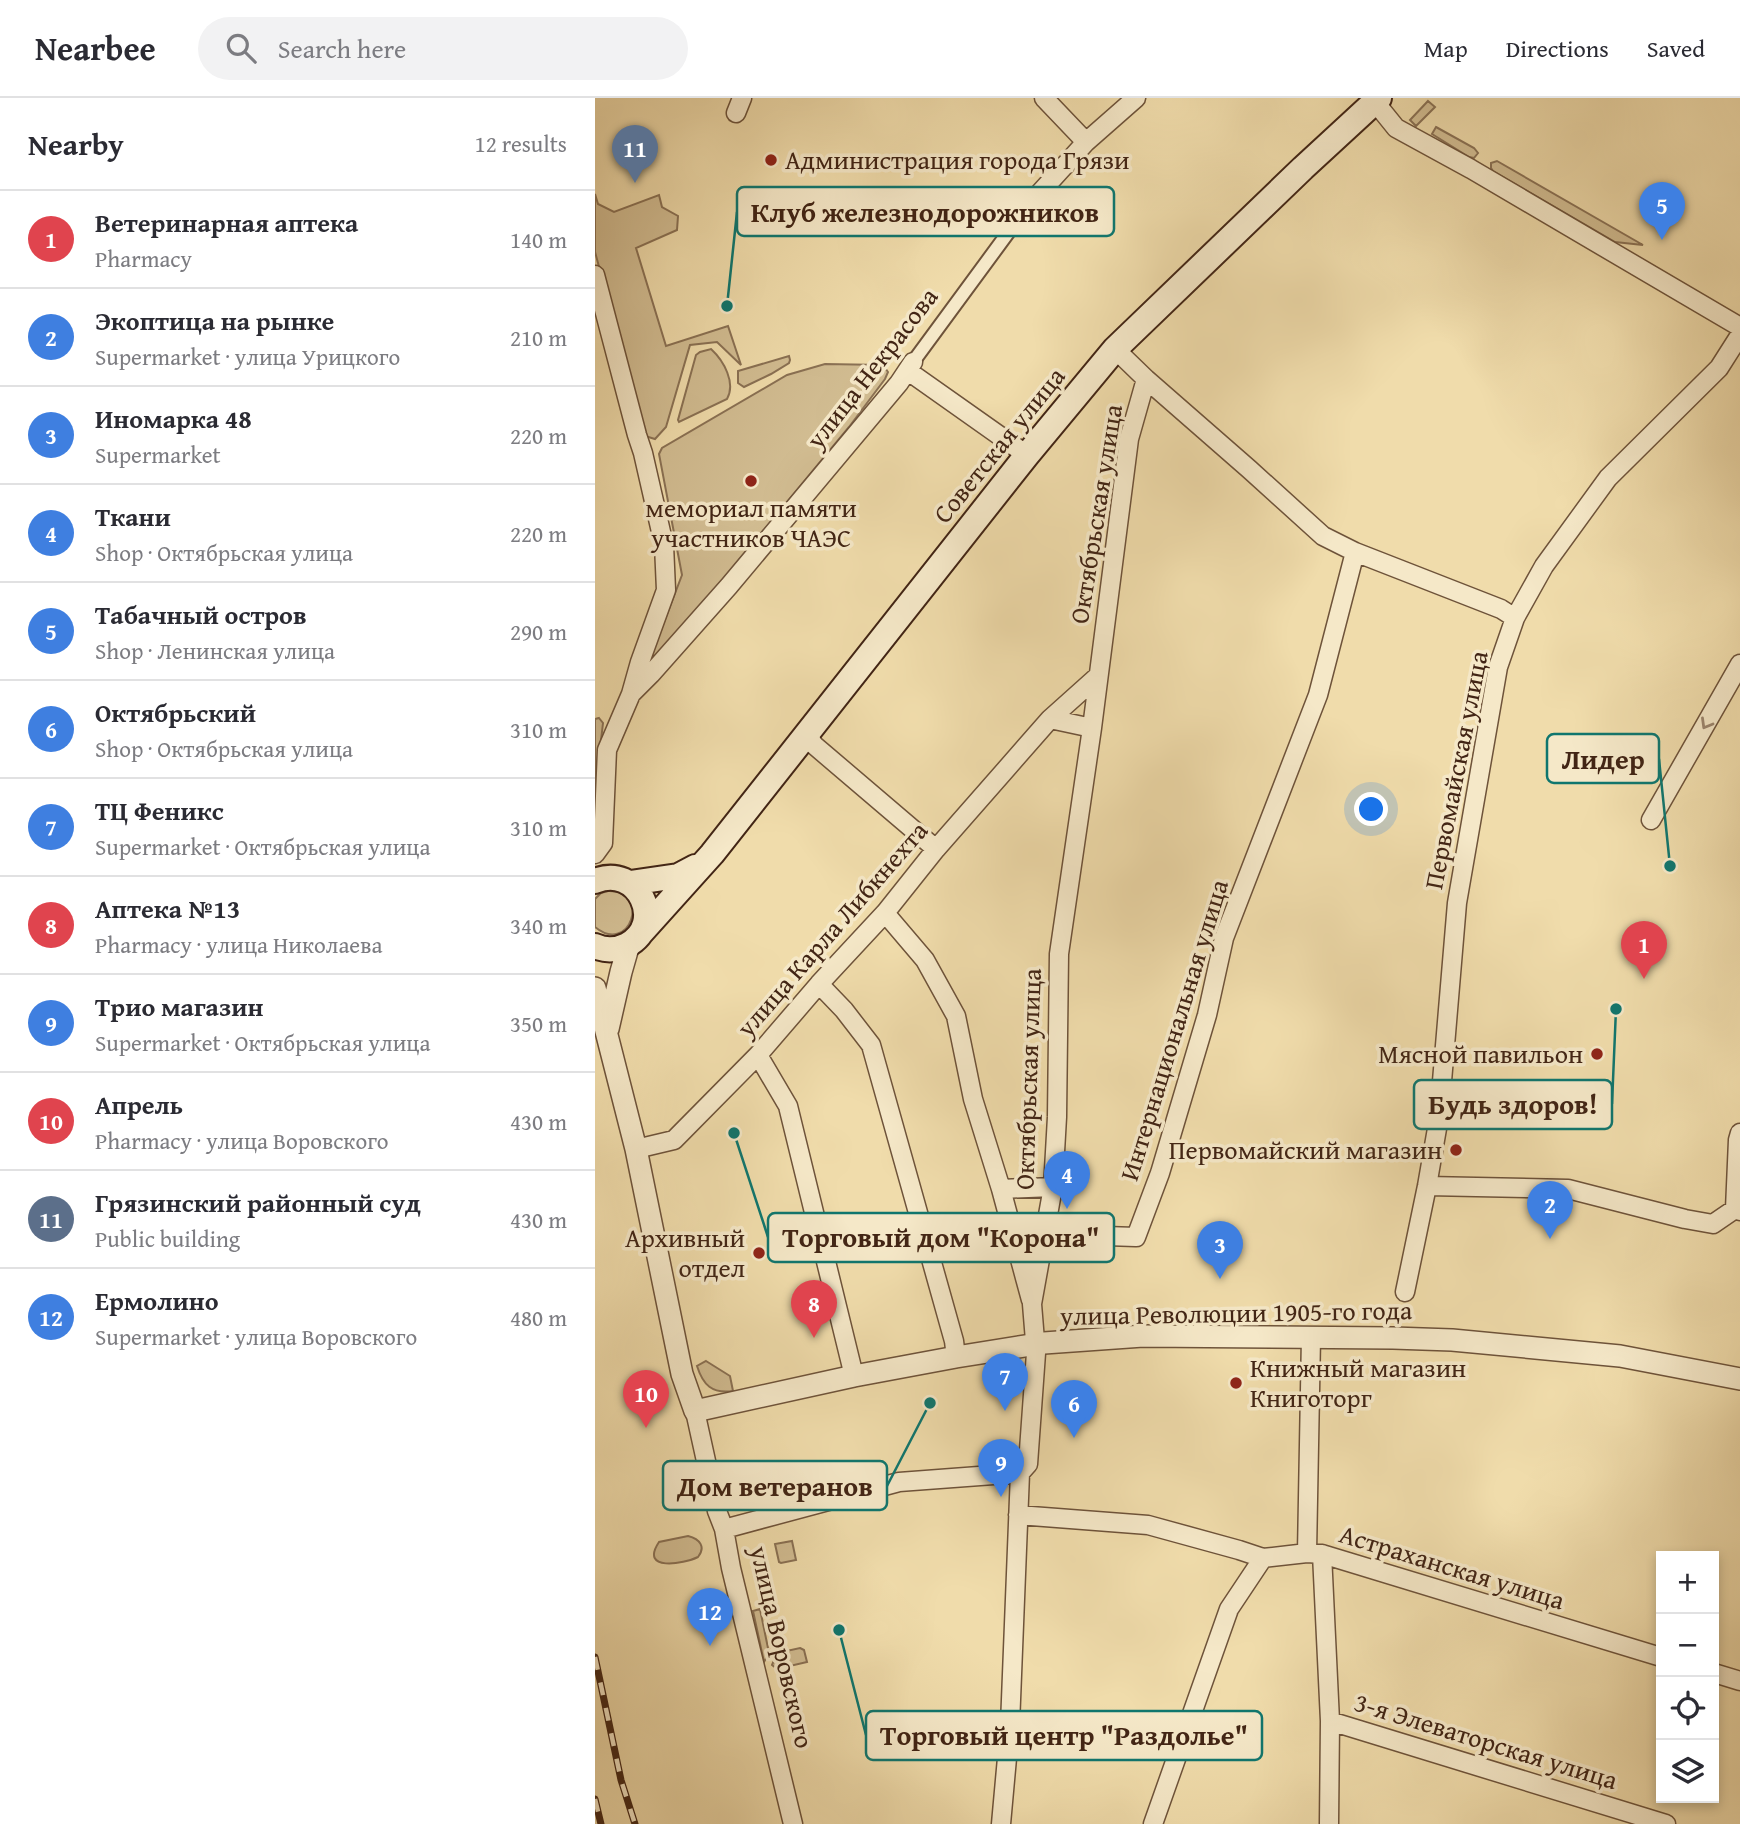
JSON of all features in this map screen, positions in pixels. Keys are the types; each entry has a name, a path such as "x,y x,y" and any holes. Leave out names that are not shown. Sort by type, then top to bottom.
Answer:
{"main road":[{"name":"Советская улица","path":"634,939 712,854 1027,455 1115,349 1376,99"},
{"path":"595,859 614,881 642,897 646,916 634,939 619,949 608,950 595,946"},
{"name":"Советская улица","path":"614,881 678,876 702,864"}],"street":[{"path":"1044,98 1086,142"},
{"name":"улица Некрасова","path":"595,854 603,843 607,750 645,668 729,586 910,367 1027,207 1086,142 1136,98"},
{"path":"1376,99 1396,128 1740,327"},
{"path":"595,275 643,453 664,545 666,590 645,668"},
{"name":"Первомайская улица","path":"1405,1292 1439,1117 1457,903 1498,667 1515,618 1544,566 1608,478 1719,368 1740,335"},
{"path":"1115,349 1323,536 1355,552 1501,609 1515,618"},
{"path":"910,367 1027,455"},
{"name":"Октябрьская улица","path":"1001,1824 1010,1725 1020,1473 1028,1464 1036,1353 1033,1304 1053,1187 1057,1116 1059,954 1092,727 1129,439 1146,379"},
{"name":"Интернациональная улица","path":"1045,1234 1136,1237 1160,1173 1203,1029 1224,938 1318,695 1355,552"},
{"path":"1651,820 1740,664"},
{"name":"улица Карла Либкнехта","path":"636,1149 674,1140 758,1055 885,913 936,849 1050,719 1098,676"},
{"path":"1050,719 1092,727"},
{"path":"807,735 814,745 936,849"},
{"path":"885,913 925,960 956,1016 972,1099 1033,1304"},
{"name":"улица Воровского","path":"607,1034 621,971 634,939"},
{"path":"819,984 844,1010 871,1045 954,1341 956,1357"},
{"name":"улица Воровского","path":"595,988 636,1149 682,1374 695,1411 717,1511 725,1529 734,1580 793,1824"},
{"path":"758,1055 788,1106 854,1376"},
{"path":"1427,1186 1568,1189 1713,1224 1738,1210 1740,1133"},
{"path":"1000,1189 1053,1187"},
{"name":"улица Революции 1905-го года","path":"695,1411 956,1357 1036,1344 1143,1336 1452,1340 1620,1356 1740,1379"},
{"path":"1311,1337 1314,1554 1330,1721 1329,1824"},
{"path":"725,1529 899,1482 1020,1473"},
{"name":"Астраханская улица","path":"1018,1515 1147,1525 1263,1558 1314,1554 1656,1656"},
{"path":"1153,1824 1229,1609 1263,1558"},
{"path":"1719,1675 1740,1681"},
{"name":"3-я Элеваторская улица","path":"1330,1721 1666,1824"}],"shaded area":[{"path":"1428,101 1435,107 1416,126 1410,120"},
{"path":"1436,127 1474,148 1478,153 1474,158 1469,157 1432,134"},
{"path":"1497,161 1643,245 1615,242 1493,171 1491,163"},
{"path":"595,194 598,204 614,212 659,195 662,207 678,216 677,230 636,248 666,346 728,326 741,365 717,342 690,345 666,427 655,439 645,436 595,252"},
{"path":"711,349 727,372 730,386 727,399 679,422 696,355"},
{"path":"789,356 789,363 771,374 744,387 738,383 738,371"},
{"path":"825,364 883,365 888,372 849,427 654,663 648,664 682,575 659,454 662,448 787,375"},
{"path":"599,718 603,723 595,793 595,719"},
{"path":"608,891 622,893 629,900 632,910 631,920 626,928 618,933 607,934 595,927 595,899"},
{"path":"706,1361 730,1376 733,1391 719,1391 705,1383 697,1366"},
{"path":"688,1536 701,1544 698,1557 674,1563 659,1562 655,1558 654,1552 659,1542"},
{"path":"792,1541 796,1560 779,1562 775,1544"},
{"path":"760,1609 769,1653 764,1662 753,1611"},
{"path":"800,1648 804,1650 807,1662 777,1669 772,1665 777,1653"}],"railway":[{"path":"595,1657 621,1780 635,1824"},
{"path":"595,1799 601,1824"}],"place":[{"name":"Администрация города Грязи","path":"771,160"},
{"name":"Грязинский районный суд","path":"635,183"},
{"name":"Табачный остров","path":"1662,240"},
{"name":"Клуб железнодорожников","path":"727,306"},
{"name":"мемориал памяти участников ЧАЭС","path":"751,481"},
{"name":"Лидер","path":"1670,866"},
{"name":"Ветеринарная аптека","path":"1644,979"},
{"name":"Будь здоров!","path":"1616,1009"},
{"name":"Мясной павильон","path":"1597,1054"},
{"name":"Торговый дом \"Корона\"","path":"734,1133"},
{"name":"Первомайский магазин","path":"1456,1150"},
{"name":"Ткани","path":"1067,1209"},
{"name":"Экоптица на рынке","path":"1550,1239"},
{"name":"Архивный отдел","path":"759,1253"},
{"name":"Иномарка 48","path":"1220,1279"},
{"name":"Аптека №13","path":"814,1338"},
{"name":"Книжный магазин Книготорг","path":"1236,1383"},
{"name":"Дом ветеранов","path":"930,1403"},
{"name":"ТЦ Феникс","path":"1005,1411"},
{"name":"Апрель","path":"646,1428"},
{"name":"Октябрьский","path":"1074,1438"},
{"name":"Трио магазин","path":"1001,1497"},
{"name":"Торговый центр \"Раздолье\"","path":"839,1630"},
{"name":"Ермолино","path":"710,1646"}]}
